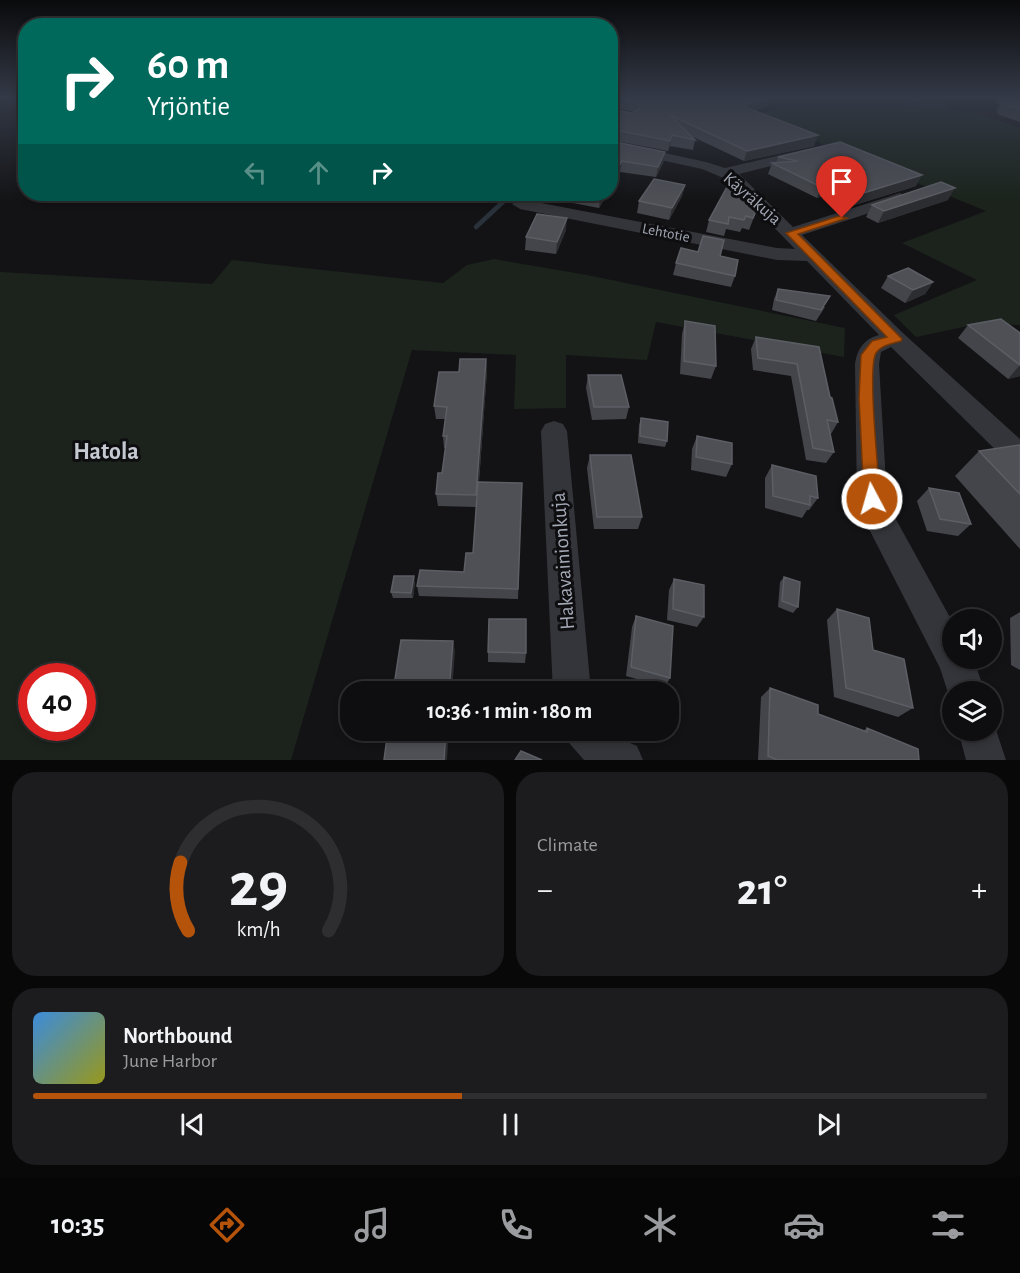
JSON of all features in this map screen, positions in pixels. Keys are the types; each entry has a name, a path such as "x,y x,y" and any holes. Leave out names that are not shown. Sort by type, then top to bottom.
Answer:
{"street":[{"name":"Käyräkuja","path":"618,147 699,164 725,173 736,180 896,339 1020,456"},
{"path":"725,173 823,150"},
{"path":"791,233 915,193"},
{"name":"Lehtotie","path":"520,204 777,254 813,256"},
{"path":"896,339 876,344 868,355 866,398 872,499 880,520 942,635"},
{"name":"Hakavainionkuja","path":"554,431 571,681"},
{"path":"594,741 604,752 623,760"},
{"path":"980,741 986,760"}],"shaded area":[{"path":"803,131 1020,131 1020,325 982,323 916,337 894,315 977,280 902,243 986,211 821,144"},
{"path":"494,259 587,275 845,328 844,357 656,322 647,360 566,355 566,408 514,409 516,355 412,350 291,760 0,760 0,272 212,284 232,260 443,283 467,265"}],"building":[{"path":"622,131 686,131 695,140 672,135 670,141"},
{"path":"705,131 809,131 818,135 747,151"},
{"path":"618,142 665,152 658,167 622,161 618,167"},
{"path":"840,142 922,175 854,196 830,184 821,187 772,163 798,161 778,157"},
{"path":"734,174 739,179 738,183 754,199 760,201 753,218 746,216 744,220 729,217 728,224 709,220"},
{"path":"654,179 685,185 672,208 639,201"},
{"path":"941,182 955,188 884,211 872,205"},
{"path":"537,214 567,218 557,242 526,237"},
{"path":"703,236 724,240 720,256 738,260 735,276 676,263 681,248 698,252"},
{"path":"908,268 933,282 913,290 888,276"},
{"path":"778,289 830,296 821,310 776,300"},
{"path":"1001,319 1020,333 1020,365 968,325"},
{"path":"685,321 715,326 716,366 684,361"},
{"path":"756,337 819,347 838,422 827,420 834,452 813,448 797,364 758,358"},
{"path":"460,359 486,359 476,495 436,494 438,473 442,473 447,436 443,436 447,407 434,406 439,372 459,372"},
{"path":"588,375 621,375 629,407 594,407"},
{"path":"641,418 668,422 667,441 640,436"},
{"path":"697,436 732,443 732,464 696,457"},
{"path":"1020,445 1020,494 979,451"},
{"path":"590,455 631,455 642,517 597,517"},
{"path":"772,465 816,476 818,498 810,496 810,505 773,496"},
{"path":"478,482 522,483 518,589 417,586 420,570 464,572 466,553 473,553"},
{"path":"929,488 959,493 971,524 940,519"},
{"path":"394,576 414,576 411,593 391,592"},
{"path":"784,577 800,582 798,607 782,601"},
{"path":"674,579 704,585 704,617 673,609"},
{"path":"837,609 869,618 873,650 904,659 913,708 846,688"},
{"path":"636,616 673,626 670,678 631,667"},
{"path":"489,619 526,619 526,653 488,652"},
{"path":"401,640 453,641 450,681 395,681"},
{"path":"770,688 818,705 818,714 867,732 867,728 918,749 919,760 777,760 768,756"},
{"path":"387,741 445,741 444,760 384,760"},
{"path":"521,751 542,760 515,760"}],"waterway":[{"path":"476,227 504,201"}],"district":[{"name":"Hatola","path":"106,452"}],"route":[{"path":"842,218 791,233 896,339 876,344 868,355 866,398 872,499"}]}
